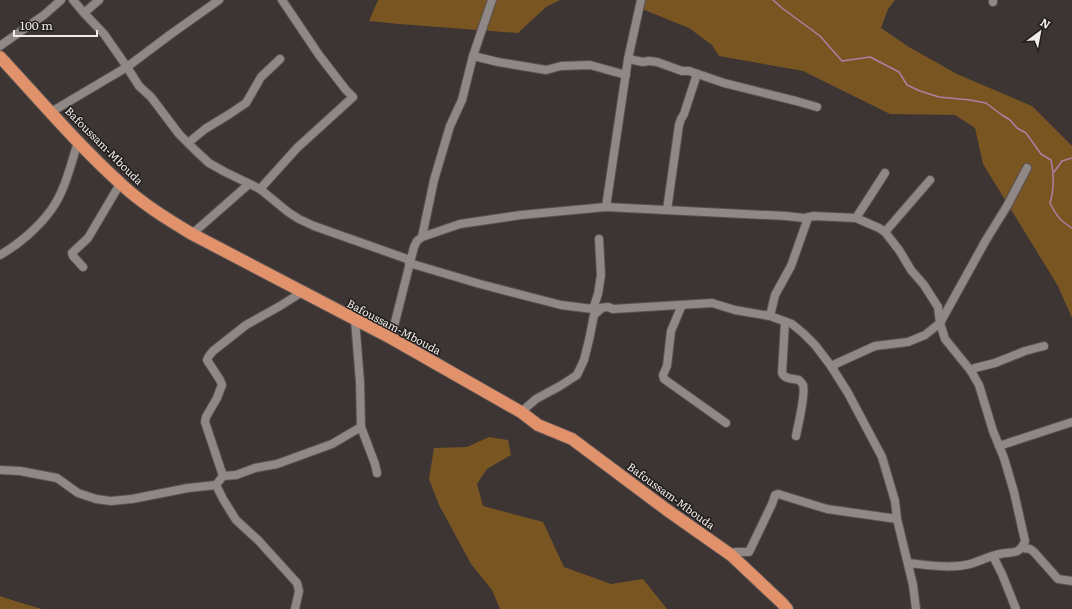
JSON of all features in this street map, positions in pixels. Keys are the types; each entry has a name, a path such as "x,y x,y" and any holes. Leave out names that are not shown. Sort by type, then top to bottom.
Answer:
{"highway":[{"name":"Bafoussam-Mbouda","path":"0,57 78,142 120,184 142,202 192,234 390,338 521,412 538,425 572,439 667,510 731,555 787,609"}],"street":[{"path":"0,46 44,16 61,0"},
{"path":"73,0 104,34 139,86 151,97 179,134 188,143 209,163 260,189 288,212 304,222 410,262 480,284 561,305 593,309 608,307 712,303 736,310 770,316 792,324 815,345 831,366 860,413 882,456 895,501 897,519 913,585 916,609"},
{"path":"84,13 99,0"},
{"path":"51,112 127,67 220,0"},
{"path":"260,189 297,148 353,97 319,55 282,0"},
{"path":"422,237 434,180 450,126 462,100 473,56 492,0"},
{"path":"606,207 628,59 641,0"},
{"path":"473,56 546,70 561,66 590,65 626,75"},
{"path":"188,143 205,129 246,103 261,77 280,59"},
{"path":"628,59 643,62 657,62 724,83 817,107"},
{"path":"667,210 681,119 697,74"},
{"path":"0,255 36,227 51,210 62,190 78,142"},
{"path":"831,366 875,346 914,340 925,335 940,323 1027,168"},
{"path":"856,218 885,173"},
{"path":"885,232 930,180"},
{"path":"82,267 72,253 88,238 120,184"},
{"path":"192,234 248,184"},
{"path":"390,338 414,247 417,242 422,237 460,224 521,215 606,207 804,218 814,216 856,218 885,232 903,256 911,270 924,285 938,307 940,323 945,339 971,371 979,385 993,431 1004,458 1014,492 1025,541 1022,548 1016,552 992,556 970,564 945,566 908,563"},
{"path":"770,316 775,295 791,266 808,218"},
{"path":"593,309 598,294 600,275 599,239"},
{"path":"223,476 206,422 206,417 217,398 222,385 207,360 208,356 246,325 302,292"},
{"path":"682,305 671,331 667,366 663,375 664,379 726,423"},
{"path":"521,412 536,400 577,375 584,360 594,315 602,308"},
{"path":"355,320 360,382 361,427 378,473"},
{"path":"785,322 782,373 785,377 801,382 804,393 796,436"},
{"path":"971,371 975,368 995,363 1024,351 1044,346"},
{"path":"999,446 1072,422"},
{"path":"0,470 57,478 78,493 96,499 111,501 132,499 216,485 223,476 236,475 255,468 277,464 332,444 361,427"},
{"path":"216,485 236,520 258,540 297,583 299,591 295,609"},
{"path":"731,555 735,552 749,552 775,495 778,494 827,509 897,519"},
{"path":"1022,548 1030,549 1034,552 1058,579 1072,581"},
{"path":"992,556 1002,574 1016,609"}],"shaded area":[{"path":"378,0 560,0 546,7 518,33 369,21"},
{"path":"637,0 895,0 888,9 881,28 909,47 957,74 1032,106 1072,146 1072,318 1058,286 983,164 975,128 955,115 890,114 803,71 719,56 712,45 689,28 637,7"},
{"path":"489,437 508,440 511,455 487,469 477,484 483,506 543,522 564,567 611,584 643,579 667,609 500,609 492,590 471,564 439,505 429,479 434,448 467,447"},
{"path":"0,596 18,602 42,609 0,609"}],"waterway":[{"path":"773,0 820,36 842,61 870,57 899,72 907,85 920,91 939,97 986,103 1010,120 1017,128 1026,133 1041,154 1051,160 1053,182 1050,203 1054,211 1064,223 1072,228"},
{"path":"1054,172 1062,161 1072,158"}]}
